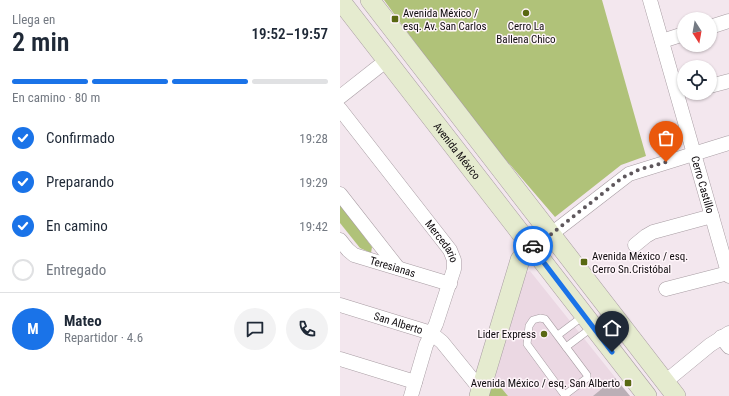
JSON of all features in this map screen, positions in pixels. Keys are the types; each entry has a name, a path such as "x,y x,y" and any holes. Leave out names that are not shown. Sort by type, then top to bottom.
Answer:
{"main road":[{"name":"Avenida México","path":"340,0 647,396"},
{"name":"Avenida México","path":"370,0 550,235 671,389"},
{"path":"480,393 519,264 523,256 532,247 550,235"},
{"path":"570,295 572,289 577,285 584,284 595,292"}],"street":[{"name":"Cerro Castillo","path":"650,0 677,83"},
{"path":"717,25 729,21"},
{"path":"662,40 677,36"},
{"path":"340,97 387,60"},
{"path":"717,84 729,81"},
{"name":"Cerro Castillo","path":"682,100 694,153 728,274"},
{"name":"Mercedario","path":"340,109 453,255 455,264 450,284 436,324 426,345 411,396"},
{"path":"550,235 622,178 694,153 729,143"},
{"path":"340,194 398,268"},
{"path":"635,245 653,232 712,216"},
{"name":"Teresianas","path":"340,240 354,255 450,284"},
{"path":"666,289 728,274"},
{"name":"San Alberto","path":"340,305 431,333 442,342 480,393"},
{"path":"671,389 726,339"},
{"path":"340,359 415,382"}],"lane":[{"path":"558,335 578,320 582,312"},
{"path":"540,318 545,319 558,335 587,375 587,378 566,394 563,393 527,344 530,326 533,320 540,318"},
{"path":"566,347 586,332 595,329"}],"shaded area":[{"name":"Lider Express","path":"530,271 630,396 508,396 493,378 526,272"}],"green space":[{"path":"384,0 602,0 646,156 621,165 555,217 469,117"},
{"path":"340,204 372,247 371,253 360,248 340,223"},
{"path":"493,378 508,396 488,396"}],"building":[{"path":"615,378 630,396 593,396"}],"way so far":[{"path":"533,246 550,235 622,178 638,170 666,162"}],"place":[{"name":"Cerro La Ballena Chico","path":"526,13"},
{"name":"Avenida México / esq. Av. San Carlos","path":"395,19"},
{"name":"Avenida México / esq. Cerro Sn.Cristóbal","path":"584,262"},
{"name":"Lider Express","path":"544,334"},
{"name":"Avenida México / esq. San Alberto","path":"628,383"}],"route":[{"path":"533,246 532,247 612,352"}]}
